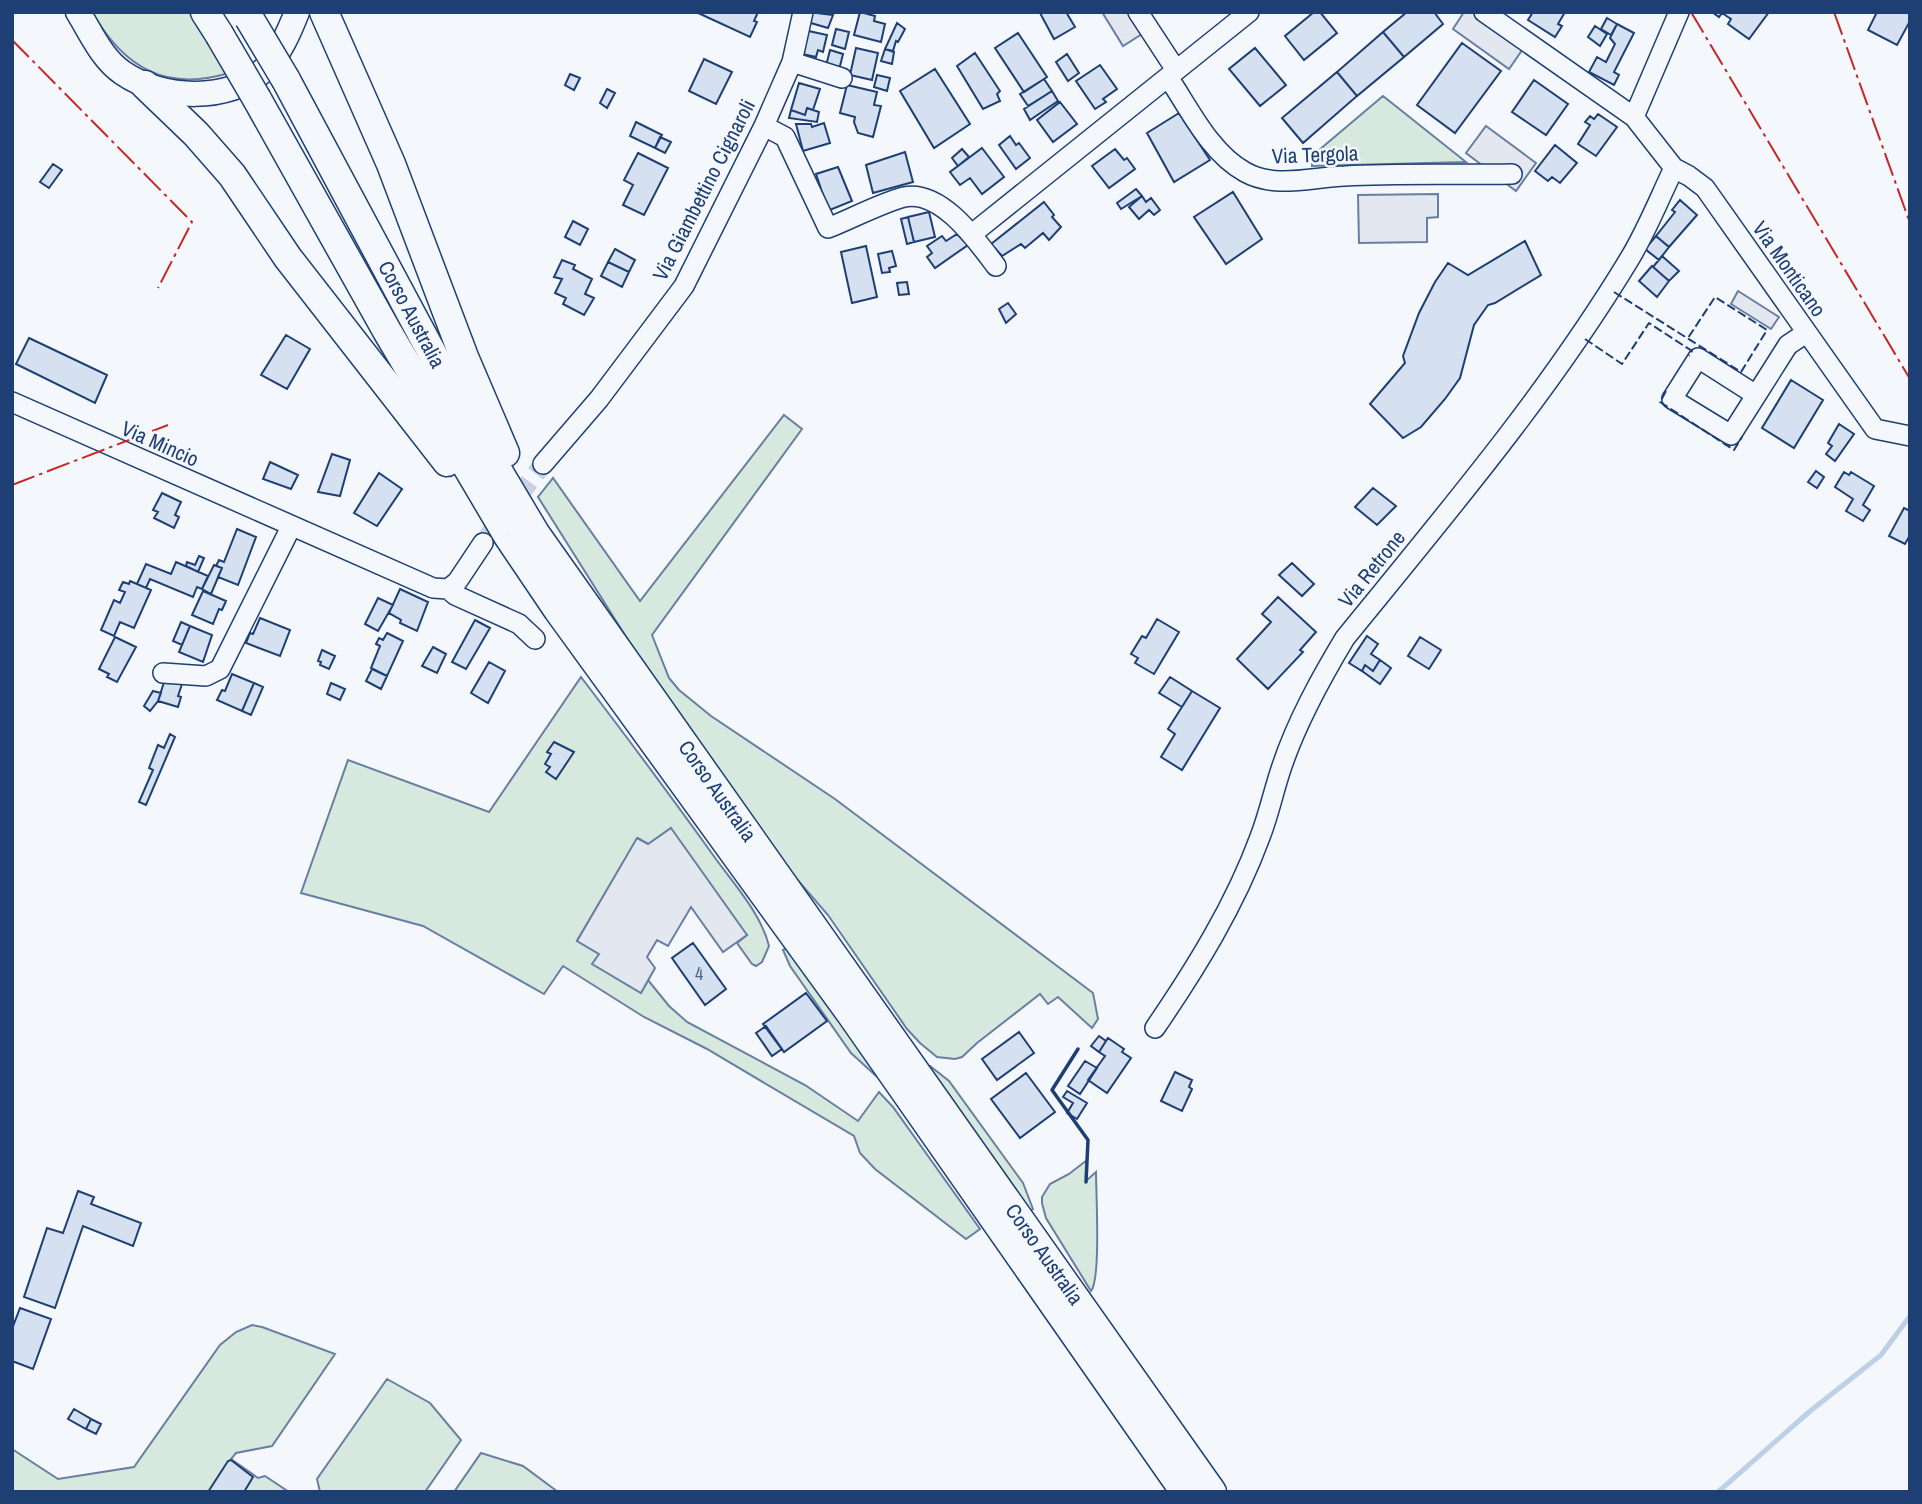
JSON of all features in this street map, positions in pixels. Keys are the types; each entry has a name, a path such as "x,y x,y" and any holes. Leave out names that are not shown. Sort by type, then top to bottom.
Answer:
{"highway":[{"path":"324,12 391,164 496,434 517,478 544,522 582,601"},
{"name":"Corso Australia","path":"247,15 286,80 508,490 582,601 1212,1492"},
{"name":"Corso Australia","path":"212,23 387,331 495,539 558,610 851,1014 1185,1492"},
{"path":"145,85 196,134 232,175 288,258 439,451 468,492 495,539"}],"main road":[{"path":"78,12 104,55 121,72 145,85 191,95 234,88 264,69 287,38 297,12"}],"street":[{"name":"Via Giambettino Cignaroli","path":"543,464 597,400 684,286 764,126 792,62 803,12"},
{"name":"Via Tergola","path":"1138,12 1214,145 1245,172 1263,180 1283,182 1345,176 1512,174"},
{"path":"972,234 1249,12"},
{"path":"1484,12 1634,117 1679,12"},
{"path":"792,62 842,78"},
{"name":"Via Monticano","path":"1634,117 1674,167 1705,188 1875,429 1910,436"},
{"path":"764,126 785,137 828,228 906,197 920,197 940,205 972,234 996,266"},
{"name":"Via Retrone","path":"1155,1028 1196,968 1230,903 1260,838 1283,764 1321,678 1346,638 1530,408 1580,338 1632,255 1674,167"},
{"path":"1756,395 1788,345 1806,333"},
{"name":"Via Mincio","path":"12,402 433,588 448,589 455,595 519,624 536,639"},
{"path":"163,673 206,676 220,669 291,527"},
{"path":"448,589 495,539"}],"shaded area":[{"path":"92,12 189,12 229,73 186,79 166,77 149,71 118,48"},
{"path":"1102,12 1128,12 1142,34 1123,46"},
{"path":"1464,12 1484,12 1527,43 1509,69 1453,29"},
{"path":"1383,96 1466,162 1312,166 1312,156"},
{"path":"1486,126 1536,163 1516,191 1466,153"},
{"path":"1438,194 1438,217 1427,218 1427,242 1359,243 1358,195"},
{"path":"1738,291 1779,317 1771,329 1731,304"},
{"path":"784,415 802,429 652,635 669,678 679,690 711,716 835,799 1093,993 1098,1019 1092,1028 1058,997 1048,1004 1040,994 962,1057 937,1057 920,1043 907,1029 828,915 782,862 674,713 538,497 553,478 640,601"},
{"path":"581,677 745,898 760,922 769,946 762,962 756,966 752,964 737,943 747,935 648,844 638,838 577,941 599,954 641,992 648,980 669,1006 687,1022 805,1085 858,1121 879,1092 893,1107 980,1229 966,1239 875,1169 860,1153 854,1136 707,1049 644,1017 563,966 544,994 423,926 301,893 348,760 489,812"},
{"path":"671,828 747,935 723,952 691,907 668,946 657,940 647,957 655,968 641,993 592,964 599,954 577,941 637,838 648,844"},
{"path":"788,947 873,1065 875,1075 851,1053 790,966 783,950"},
{"path":"930,1066 949,1081 1023,1183 1033,1209 1030,1211"},
{"path":"1087,1160 1086,1181 1096,1172 1097,1253 1091,1291 1046,1218 1042,1203 1042,1197 1050,1184"},
{"path":"252,1325 335,1354 272,1446 236,1453 231,1459 258,1478 265,1476 289,1492 12,1492 12,1449 58,1479 134,1467 220,1345 236,1332"},
{"path":"387,1379 430,1403 461,1440 425,1492 320,1492 317,1479"},
{"path":"481,1453 523,1466 558,1492 454,1492"}],"building":[{"path":"696,12 758,12 750,37"},
{"path":"808,12 833,15 828,28 804,21"},
{"path":"860,12 875,16 874,21 885,24 881,42 854,35"},
{"path":"1066,12 1075,27 1054,39 1040,13"},
{"path":"1314,12 1320,12 1337,33 1304,60 1285,36"},
{"path":"1407,12 1434,12 1443,24 1404,57 1383,32"},
{"path":"1533,12 1565,12 1558,24 1562,26 1555,37 1528,20"},
{"path":"1712,12 1769,12 1749,39 1728,24 1731,19 1722,13 1719,17"},
{"path":"1877,12 1910,12 1910,21 1897,45 1868,30"},
{"path":"1607,18 1617,24 1611,35 1601,29"},
{"path":"897,23 905,29 898,42 896,41 893,51 885,49"},
{"path":"1617,24 1634,33 1614,72 1619,75 1614,85 1589,72 1597,57 1606,62 1615,44 1610,38"},
{"path":"1595,26 1607,34 1600,46 1588,37"},
{"path":"836,29 849,32 845,49 832,45"},
{"path":"804,30 827,35 823,52 818,50 816,57 798,53"},
{"path":"1383,32 1404,57 1357,96 1337,72"},
{"path":"1018,33 1047,77 1024,92 995,48"},
{"path":"1462,43 1501,71 1455,133 1417,105"},
{"path":"856,48 878,53 872,80 850,75"},
{"path":"1255,48 1286,85 1260,106 1229,69"},
{"path":"885,49 894,52 892,64 881,61"},
{"path":"830,50 843,54 839,70 826,66"},
{"path":"975,53 1000,91 997,94 1000,101 983,109 957,66"},
{"path":"1067,54 1079,73 1068,81 1056,62"},
{"path":"704,59 732,72 716,104 689,91"},
{"path":"1100,65 1117,89 1103,99 1106,102 1095,109 1076,81"},
{"path":"935,69 970,124 934,148 900,91"},
{"path":"1337,72 1357,96 1303,143 1282,118"},
{"path":"570,74 580,78 574,90 565,85"},
{"path":"877,75 890,78 887,91 874,87"},
{"path":"1044,79 1052,91 1028,106 1020,94"},
{"path":"1534,80 1568,104 1546,135 1512,112"},
{"path":"799,83 820,89 813,110 807,108 805,115 791,110"},
{"path":"847,85 877,92 874,105 881,106 873,137 858,133 855,117 840,113"},
{"path":"607,89 615,93 607,108 600,103"},
{"path":"1052,91 1058,101 1030,120 1024,109"},
{"path":"1060,102 1077,124 1053,142 1037,120"},
{"path":"807,108 819,112 817,122 789,118 791,110 805,115"},
{"path":"1179,113 1210,160 1174,182 1147,133"},
{"path":"1598,114 1617,127 1596,156 1578,144 1590,125 1585,122 1590,116 1594,119"},
{"path":"636,122 662,135 655,148 630,136"},
{"path":"824,123 830,143 803,151 796,124 811,124 812,127"},
{"path":"1010,136 1030,158 1016,169 999,145"},
{"path":"660,137 671,142 665,153 655,148"},
{"path":"1555,145 1577,163 1560,183 1552,177 1548,181 1535,171"},
{"path":"982,148 1004,177 982,194 970,178 960,185 950,172"},
{"path":"962,149 969,157 958,166 952,158"},
{"path":"1115,149 1124,160 1127,158 1135,169 1109,188 1092,166"},
{"path":"905,152 913,182 873,193 866,165"},
{"path":"638,153 668,168 644,215 623,205 633,185 624,180"},
{"path":"53,164 62,170 49,188 40,182"},
{"path":"838,167 852,201 825,212 819,197 823,195 816,174"},
{"path":"1136,189 1142,196 1121,209 1117,203"},
{"path":"1233,192 1262,239 1226,264 1194,217"},
{"path":"1142,196 1146,202 1151,198 1160,210 1154,215 1149,210 1139,219 1129,207"},
{"path":"1680,200 1697,215 1669,247 1656,236 1675,212 1672,210"},
{"path":"1044,202 1061,227 1049,240 1043,233 1025,248 1021,244 1002,256 991,244"},
{"path":"929,212 935,237 914,242 908,217"},
{"path":"908,217 914,242 907,244 901,219"},
{"path":"573,221 588,229 580,245 565,237"},
{"path":"957,234 968,245 935,268 927,257 932,253 927,246 942,236 946,241"},
{"path":"1656,236 1669,247 1659,260 1645,249"},
{"path":"1525,241 1541,275 1488,305 1474,325 1460,378 1421,427 1403,438 1370,404 1405,363 1403,356 1419,313 1435,282 1448,263 1468,275"},
{"path":"866,246 877,297 852,303 841,252"},
{"path":"615,249 635,260 629,272 608,262"},
{"path":"892,251 896,266 889,268 890,272 882,273 878,254"},
{"path":"1662,256 1679,271 1669,281 1653,267"},
{"path":"562,260 575,265 573,269 592,279 585,294 594,298 584,315 563,304 566,298 555,293 562,279 554,277"},
{"path":"608,262 629,272 622,287 601,276"},
{"path":"1652,266 1669,281 1657,297 1639,281"},
{"path":"907,282 909,294 899,295 897,283"},
{"path":"1008,303 1016,314 1006,323 999,309"},
{"path":"286,335 310,349 287,389 261,375"},
{"path":"29,338 107,375 95,403 16,364"},
{"path":"1791,380 1823,400 1794,448 1762,428"},
{"path":"1839,424 1854,434 1835,461 1826,454 1832,446 1828,443"},
{"path":"332,454 350,460 340,496 318,492"},
{"path":"270,462 298,475 291,489 263,479"},
{"path":"1816,471 1824,477 1817,488 1808,482"},
{"path":"1844,472 1849,475 1851,472 1874,486 1863,505 1870,510 1863,521 1846,511 1853,499 1835,487"},
{"path":"379,473 402,489 377,526 354,513"},
{"path":"1373,488 1396,506 1377,525 1355,507"},
{"path":"162,493 181,502 175,515 179,517 174,528 154,518 158,512 153,510"},
{"path":"1904,508 1910,511 1910,535 1905,544 1889,536"},
{"path":"237,529 256,537 238,585 218,577 222,568 216,566 219,560 224,562"},
{"path":"199,556 204,558 198,572 186,566 187,562 195,565"},
{"path":"176,562 208,576 202,589 197,587 193,597 150,579 146,588 137,584 146,564 171,574"},
{"path":"1292,563 1314,584 1302,596 1279,575"},
{"path":"214,565 222,568 211,594 202,589"},
{"path":"130,581 151,590 134,628 120,622 114,636 101,630 114,600 120,603 125,592 119,590 123,582 129,584"},
{"path":"400,589 428,602 417,631 400,623 401,620 389,613"},
{"path":"203,591 226,601 222,610 219,609 213,624 192,615"},
{"path":"1278,597 1316,632 1300,650 1303,652 1268,689 1237,659 1271,622 1262,614"},
{"path":"378,598 393,605 378,631 365,624"},
{"path":"260,618 290,630 280,656 246,643"},
{"path":"1157,619 1179,632 1154,674 1135,663 1138,658 1131,654 1142,636 1146,638"},
{"path":"475,620 490,628 466,669 452,662"},
{"path":"181,622 190,626 182,645 173,641"},
{"path":"190,626 212,635 203,662 179,652"},
{"path":"387,633 403,641 387,676 371,668 380,646 376,644 379,638 383,640"},
{"path":"1367,636 1378,644 1371,654 1380,660 1373,671 1365,665 1362,671 1349,663"},
{"path":"115,637 136,647 117,682 99,669"},
{"path":"1420,637 1441,650 1429,669 1408,656"},
{"path":"433,647 446,654 437,673 422,666"},
{"path":"322,650 335,656 329,669 318,661"},
{"path":"1380,660 1391,668 1380,684 1362,671 1365,665 1373,671"},
{"path":"489,662 505,671 488,703 471,693"},
{"path":"372,669 387,676 381,689 366,681"},
{"path":"232,674 254,683 242,711 217,700 222,690 225,691"},
{"path":"166,676 183,681 178,707 158,701"},
{"path":"1170,677 1192,691 1182,707 1159,693"},
{"path":"254,683 263,687 251,715 242,711"},
{"path":"331,683 345,689 340,700 327,694"},
{"path":"153,691 161,693 150,711 144,706"},
{"path":"1192,691 1220,708 1182,770 1161,757 1175,734 1168,729"},
{"path":"170,734 175,737 146,805 139,802 153,770 149,768 158,745 164,748"},
{"path":"554,742 574,752 556,779 546,772 550,767 545,764 551,754 547,752"},
{"path":"693,943 726,989 705,1005 672,958"},
{"path":"806,993 827,1021 784,1052 763,1024"},
{"path":"766,1026 782,1049 772,1056 756,1033"},
{"path":"1019,1032 1034,1053 997,1080 982,1059"},
{"path":"1099,1036 1106,1041 1099,1052 1091,1046"},
{"path":"1108,1038 1124,1049 1122,1052 1131,1058 1107,1093 1088,1080 1105,1056 1099,1052"},
{"path":"1085,1061 1097,1068 1080,1094 1068,1086"},
{"path":"1175,1072 1192,1080 1189,1087 1192,1089 1182,1111 1161,1101"},
{"path":"1026,1073 1055,1112 1020,1138 991,1099"},
{"path":"1067,1091 1087,1103 1077,1119 1067,1113 1073,1103 1063,1097"},
{"path":"78,1191 94,1197 91,1204 141,1223 133,1246 83,1226 55,1308 24,1297 47,1228 63,1233"},
{"path":"20,1308 51,1319 33,1369 12,1361 12,1329"},
{"path":"74,1409 91,1419 86,1429 68,1419"},
{"path":"91,1419 101,1424 96,1434 86,1429"},
{"path":"231,1460 253,1477 244,1492 208,1492 228,1461"}],"waterway":[{"path":"1718,1492 1809,1412 1881,1355 1910,1316"}],"tunnel":[{"path":"483,543 543,464"}],"fence":[{"path":"1614,292 1741,372 1767,330 1715,297 1688,338"},
{"path":"1585,339 1622,364 1649,323 1692,351 1689,356"},
{"path":"1666,391 1660,402 1734,450 1742,437"}],"wall":[{"path":"1078,1049 1052,1090 1088,1140 1086,1182"}],"power":[{"path":"1691,12 1910,379"},
{"path":"1834,12 1910,223"},
{"path":"12,40 192,222 158,288"},
{"path":"12,485 168,425"}]}
